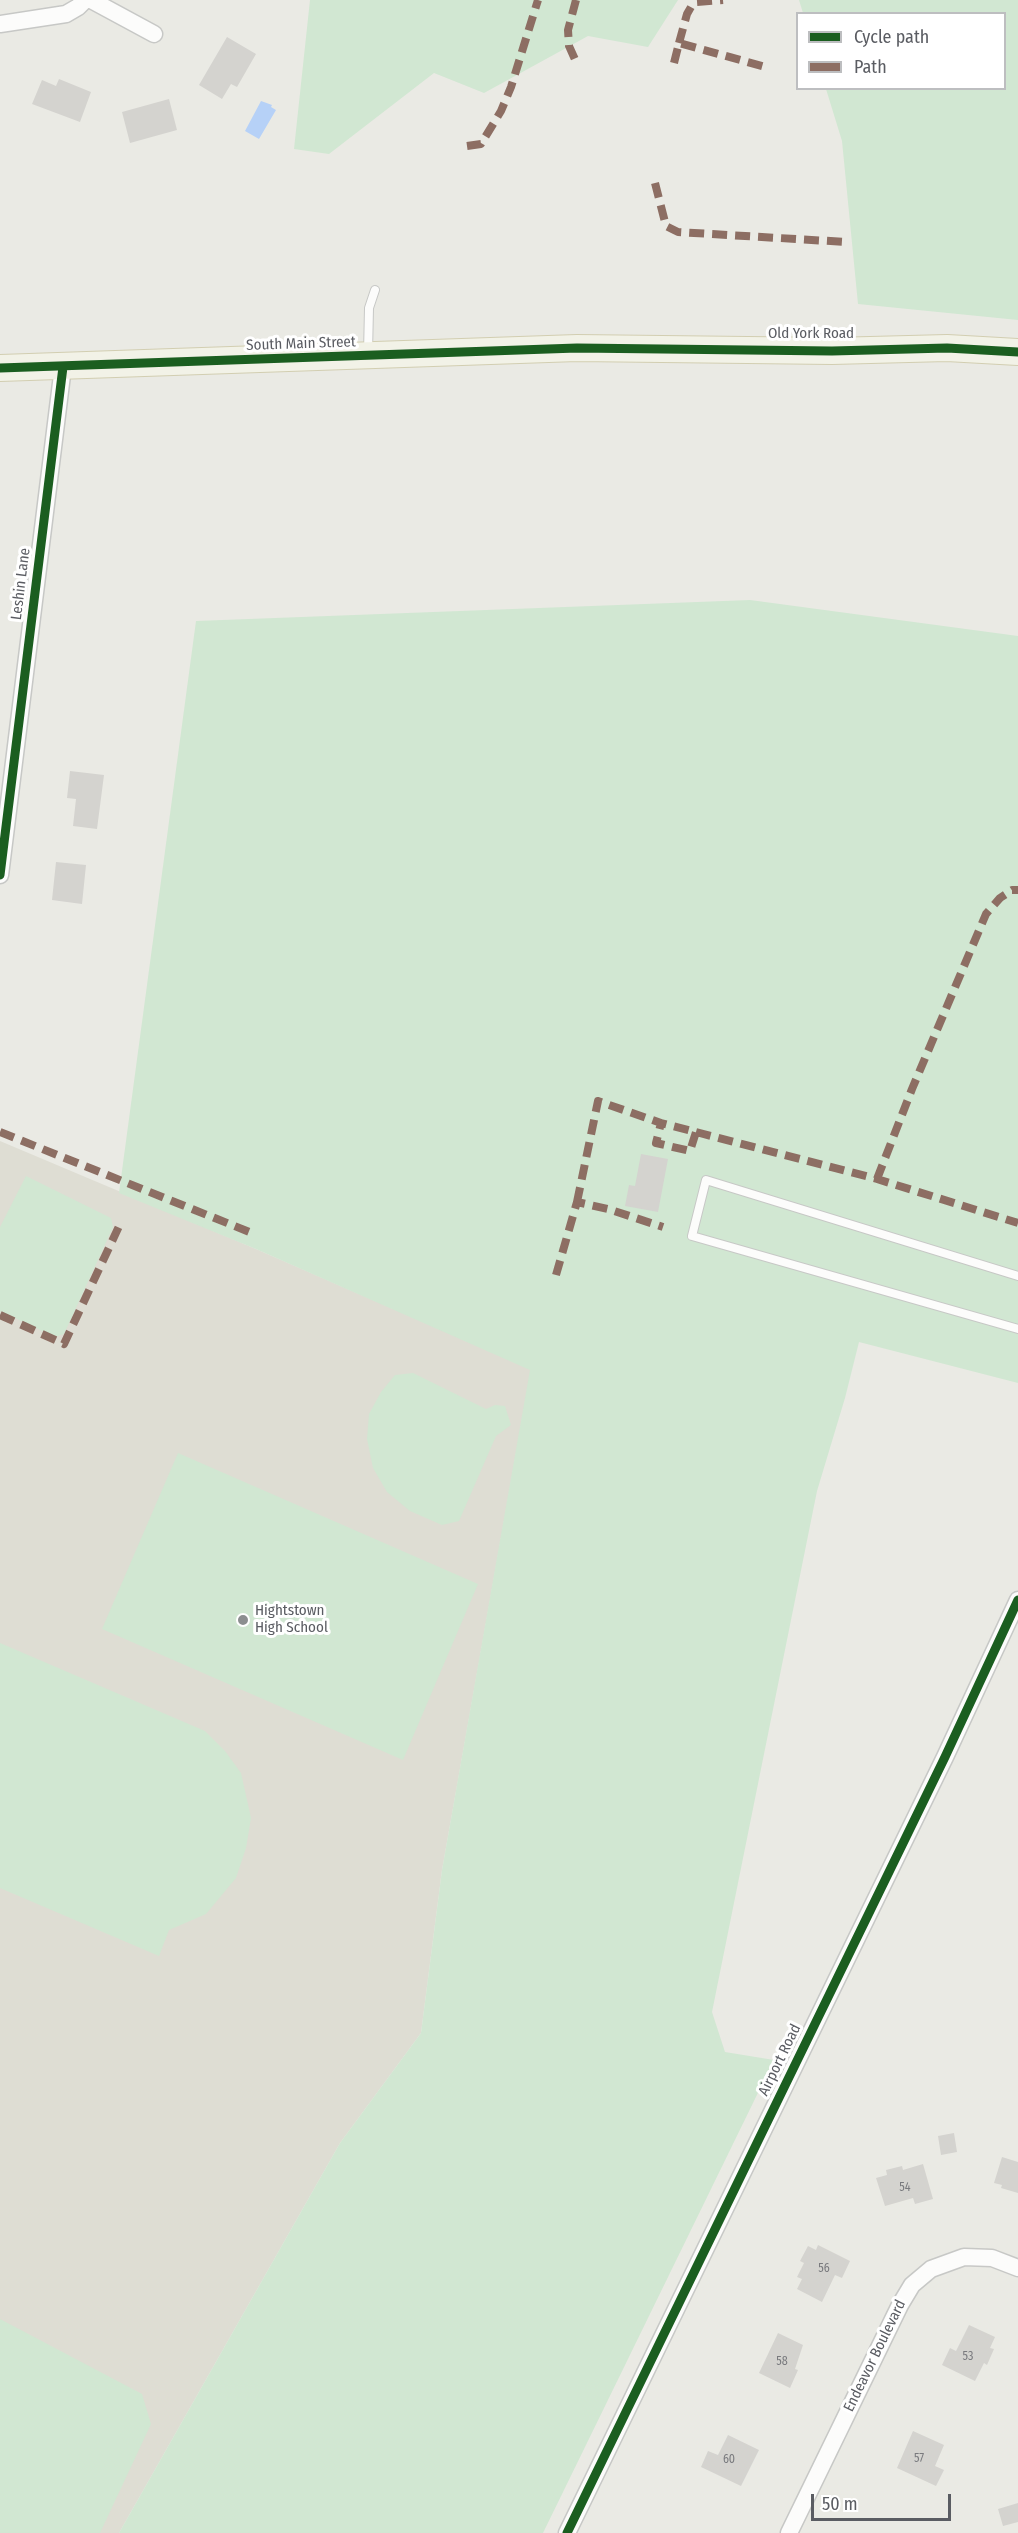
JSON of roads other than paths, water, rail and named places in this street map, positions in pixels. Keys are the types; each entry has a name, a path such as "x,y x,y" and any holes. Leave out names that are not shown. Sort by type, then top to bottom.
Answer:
{"main road":[{"name":"South Main Street","path":"0,368 603,348"},
{"name":"Old York Road","path":"603,348 832,351 936,348 1018,352"}],"street":[{"path":"0,24 66,14 85,0"},
{"path":"92,0 154,34"},
{"name":"Leshin Lane","path":"0,875 63,367"},
{"name":"Airport Road","path":"567,2533 945,1757 1018,1600"},
{"name":"Endeavor Boulevard","path":"789,2533 900,2305 912,2285 932,2269 964,2257 992,2258 1018,2268"}],"lane":[{"path":"368,357 369,308 375,290"},
{"path":"1018,1276 706,1180 692,1236 1018,1329"}],"water":[{"path":"261,101 272,105 271,107 276,110 259,139 245,131"}],"place":[{"name":"Hightstown High School","path":"243,1620"}]}
